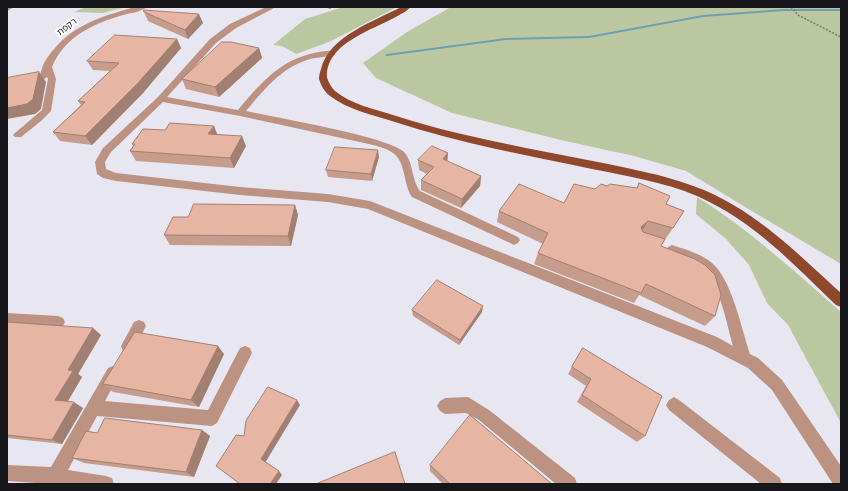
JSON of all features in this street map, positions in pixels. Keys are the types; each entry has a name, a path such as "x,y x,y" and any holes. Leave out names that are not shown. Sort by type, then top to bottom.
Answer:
{"main road":[{"path":"407,7 351,36 340,44 332,53 323,72 324,83 333,94 342,100 372,112 423,128 478,142 622,170 658,179 700,193 737,212 765,231 841,301"}],"street":[{"name":"רקפת","path":"43,77 47,65 58,47 78,30 97,21 143,7"},
{"path":"272,7 242,21 219,36 161,100 104,154 100,165 103,173 116,177 225,190 332,198 370,205 712,342 744,358 762,370 777,385 841,481"},
{"path":"240,113 268,80 286,66 308,55 332,53"},
{"path":"18,134 46,111 52,79 47,65"},
{"path":"161,100 240,113 371,141 388,147 398,151 405,159 412,189 416,194 514,240"},
{"path":"662,246 696,260 713,271 720,284 744,358"},
{"path":"7,319 58,322"},
{"path":"55,476 139,326"},
{"path":"93,408 212,418 245,353"},
{"path":"446,406 468,405 484,414 569,484"},
{"path":"674,405 774,484"},
{"path":"7,473 55,476 106,484"}],"path":[{"path":"791,7 798,15 841,37"}],"green space":[{"path":"86,7 126,7 103,13 74,12"},
{"path":"343,7 397,7 329,42 296,54 282,46 273,45 305,19"},
{"path":"451,7 841,7 841,264 686,171 634,156 565,141 452,113 376,78 363,63 407,32"},
{"path":"697,197 716,209 753,237 841,312 841,423 788,325 767,303 749,265 726,239 696,214"}],"building":[{"path":"144,10 199,14 185,30 144,12"},
{"path":"115,35 177,39 138,83 85,136 53,132 85,102 78,101 119,63 87,61"},
{"path":"222,42 231,42 259,48 215,87 182,79"},
{"path":"39,72 33,99 27,104 7,108 7,78"},
{"path":"170,123 214,126 208,134 242,136 230,158 130,151 135,144 132,144 143,129 165,130"},
{"path":"432,146 448,153 443,159 481,176 462,199 421,180 434,167 418,160"},
{"path":"335,147 378,150 371,174 326,170"},
{"path":"639,183 670,196 666,204 684,211 673,228 648,221 641,227 643,232 665,239 661,246 695,259 705,265 715,275 721,295 715,316 646,284 641,293 538,253 548,233 499,211 519,184 564,203 574,184 595,189 601,184 607,186 610,184 637,188"},
{"path":"194,204 295,205 288,236 164,235 173,217 188,217"},
{"path":"437,280 483,306 460,340 412,310"},
{"path":"7,322 93,328 68,370 73,371 55,400 74,402 52,440 7,435"},
{"path":"135,332 218,346 191,400 103,384"},
{"path":"583,348 662,396 645,436 582,395 591,379 572,367"},
{"path":"268,387 297,400 261,459 279,471 270,484 240,484 216,466 236,435 244,436 246,421"},
{"path":"470,415 552,484 450,484 430,465"},
{"path":"105,418 202,430 186,472 72,458 86,431 97,433"},
{"path":"395,452 405,484 316,484"}],"waterway":[{"path":"387,55 506,39 589,37 703,16 784,10 841,10"}]}
